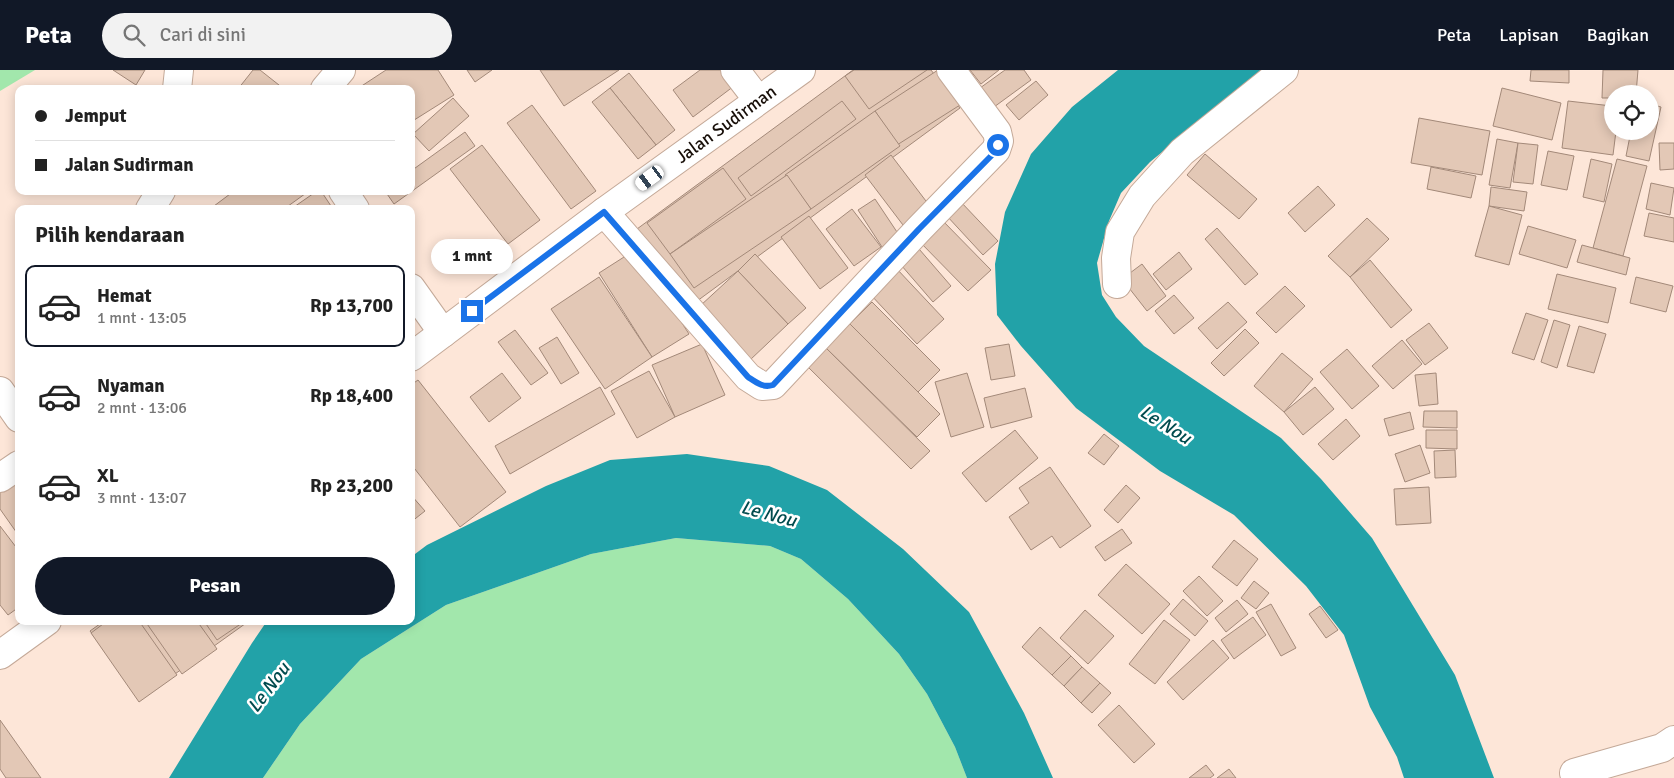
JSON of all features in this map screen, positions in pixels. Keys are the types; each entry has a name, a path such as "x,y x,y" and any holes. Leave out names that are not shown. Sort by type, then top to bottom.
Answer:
{"street":[{"path":"177,85 179,70"},
{"path":"328,85 341,70"},
{"path":"735,70 758,100"},
{"name":"Jalan Sudirman","path":"415,354 604,212 800,70"},
{"path":"604,212 748,377 762,386 773,385 996,150 999,141 997,132 951,70"},
{"path":"1117,284 1116,258 1120,232 1142,196 1182,152 1284,70"},
{"path":"415,294 443,333"},
{"path":"0,391 15,412"},
{"path":"0,478 15,468"},
{"path":"1,653 42,625"},
{"path":"1574,773 1662,748 1674,740"}],"green space":[{"path":"0,70 35,70 0,91"},
{"path":"676,538 770,546 801,559 848,599 899,654 927,694 955,747 967,778 263,778 300,724 361,659 446,605 591,554"}],"water":[{"name":"Le Nou","path":"1118,70 1262,70 1150,162 1121,193 1109,221 1097,263 1102,295 1116,317 1144,346 1281,438 1321,479 1372,538 1455,675 1494,778 1404,778 1397,757 1370,707 1344,635 1306,586 1234,515 1160,471 1076,408 1021,346 997,315 995,264 1005,212 1031,154 1072,107"},
{"name":"Le Nou","path":"687,454 769,466 827,490 903,549 969,612 1024,713 1053,778 967,778 955,747 927,694 899,654 848,599 801,559 770,546 676,538 591,554 446,605 415,625 415,554 427,545 546,486 610,460"},
{"name":"Le Nou","path":"264,625 415,625 361,659 300,724 263,778 169,778"}],"building":[{"path":"113,70 145,70 136,85"},
{"path":"253,70 260,70 279,85 241,85"},
{"path":"386,70 438,70 454,95 415,119 415,85 363,85"},
{"path":"467,70 492,70 475,82"},
{"path":"540,70 619,70 564,106"},
{"path":"700,70 728,70 738,83 693,117 673,90"},
{"path":"853,70 931,70 960,108 693,304 637,229"},
{"path":"854,70 927,70 869,109 845,76"},
{"path":"938,70 960,105 897,145 875,111"},
{"path":"970,70 999,70 981,84"},
{"path":"1005,70 1024,70 1031,80 994,107 980,88"},
{"path":"1531,70 1569,70 1569,83 1530,81"},
{"path":"1603,70 1638,70 1637,85 1604,85 1604,98 1602,98"},
{"path":"629,73 675,130 656,145 610,88"},
{"path":"1036,81 1048,95 1019,120 1006,105"},
{"path":"610,88 656,145 638,159 592,102"},
{"path":"1502,88 1561,103 1552,140 1493,126"},
{"path":"453,98 469,116 429,151 415,136 415,132"},
{"path":"842,101 856,119 751,196 738,178"},
{"path":"1568,101 1604,105 1604,140 1615,140 1613,155 1562,148"},
{"path":"532,105 596,191 571,209 507,123"},
{"path":"875,111 900,146 811,209 785,175"},
{"path":"1419,118 1490,131 1482,175 1411,163"},
{"path":"465,132 475,146 415,189 415,168"},
{"path":"1497,139 1518,143 1510,188 1489,185"},
{"path":"1629,140 1654,140 1649,161 1626,156"},
{"path":"1518,143 1538,145 1533,184 1513,182"},
{"path":"1659,143 1674,143 1674,169 1660,170"},
{"path":"482,145 540,220 508,244 450,169"},
{"path":"1548,151 1574,156 1567,190 1541,185"},
{"path":"1205,154 1257,199 1239,219 1187,175"},
{"path":"891,155 929,205 903,225 865,175"},
{"path":"1591,159 1612,164 1604,202 1583,197"},
{"path":"1617,159 1647,166 1623,256 1593,248"},
{"path":"1431,167 1476,176 1471,198 1427,189"},
{"path":"723,168 746,199 670,254 647,223"},
{"path":"787,175 811,209 694,288 670,254"},
{"path":"1651,183 1674,188 1670,215 1646,209"},
{"path":"1318,186 1335,205 1305,232 1288,213"},
{"path":"1491,187 1527,192 1524,211 1489,206"},
{"path":"229,195 303,195 290,205 215,205"},
{"path":"311,195 324,195 330,205 297,205"},
{"path":"388,195 407,195 394,204"},
{"path":"875,199 899,235 882,247 858,210"},
{"path":"960,201 998,241 983,255 946,215"},
{"path":"1489,206 1522,215 1509,265 1475,256"},
{"path":"852,209 881,247 854,266 826,229"},
{"path":"1649,213 1674,218 1674,242 1644,236"},
{"path":"809,216 848,268 820,289 781,237"},
{"path":"940,218 991,270 968,291 917,239"},
{"path":"1367,218 1389,239 1350,277 1328,256"},
{"path":"1528,226 1576,240 1567,268 1519,254"},
{"path":"1217,228 1258,274 1245,285 1205,239"},
{"path":"913,242 951,286 933,302 895,258"},
{"path":"1582,245 1630,258 1626,275 1577,262"},
{"path":"635,250 689,334 652,357 599,273"},
{"path":"1179,252 1192,269 1166,290 1153,274"},
{"path":"755,254 806,308 788,324 738,271"},
{"path":"1370,260 1412,310 1391,328 1350,277"},
{"path":"1142,264 1166,296 1147,311 1122,279"},
{"path":"896,268 944,319 917,344 869,293"},
{"path":"738,271 788,324 750,360 700,306"},
{"path":"1557,274 1616,288 1608,323 1548,309"},
{"path":"599,277 652,357 605,389 551,309"},
{"path":"1636,277 1673,286 1666,312 1630,303"},
{"path":"1285,286 1305,306 1276,333 1256,313"},
{"path":"1174,295 1194,318 1174,334 1155,311"},
{"path":"872,302 940,370 918,392 850,324"},
{"path":"1228,302 1247,322 1217,349 1198,328"},
{"path":"1526,313 1548,320 1534,360 1512,353"},
{"path":"1554,320 1570,325 1557,368 1541,362"},
{"path":"1429,323 1448,348 1425,365 1406,340"},
{"path":"850,324 940,414 917,437 826,348"},
{"path":"1579,326 1606,334 1594,373 1567,366"},
{"path":"1245,329 1259,343 1224,376 1211,363"},
{"path":"515,330 548,373 531,385 498,342"},
{"path":"557,337 579,373 561,384 539,348"},
{"path":"1402,340 1422,364 1393,389 1372,366"},
{"path":"702,344 725,395 675,417 652,365"},
{"path":"1009,344 1015,376 991,380 985,348"},
{"path":"826,348 930,451 911,469 807,366"},
{"path":"1347,349 1379,386 1352,409 1320,372"},
{"path":"1282,353 1313,379 1284,412 1254,386"},
{"path":"649,371 675,417 637,438 611,391"},
{"path":"502,373 521,398 489,422 470,397"},
{"path":"967,373 984,427 951,437 935,382"},
{"path":"1436,373 1438,404 1419,406 1415,375"},
{"path":"418,380 506,492 460,527 415,469 415,382"},
{"path":"600,387 615,414 510,474 495,446"},
{"path":"1315,387 1334,409 1303,435 1284,412"},
{"path":"1025,388 1032,417 991,428 984,398"},
{"path":"1424,411 1457,411 1457,428 1423,427"},
{"path":"1410,412 1414,429 1389,436 1384,419"},
{"path":"1346,419 1360,436 1333,460 1318,444"},
{"path":"1015,430 1038,458 986,502 962,473"},
{"path":"1426,430 1457,430 1457,449 1426,448"},
{"path":"1104,434 1119,446 1104,465 1088,453"},
{"path":"1420,445 1430,473 1405,482 1395,454"},
{"path":"1455,450 1456,477 1435,478 1434,451"},
{"path":"1050,467 1091,526 1060,548 1052,536 1031,550 1009,517 1029,503 1019,488"},
{"path":"15,476 15,530 0,509 0,486"},
{"path":"1126,485 1140,498 1118,523 1104,510"},
{"path":"1429,487 1431,523 1396,525 1394,489"},
{"path":"415,500 425,511 415,519"},
{"path":"0,526 15,546 15,610 8,615 0,605"},
{"path":"1122,529 1132,543 1105,561 1095,547"},
{"path":"1234,540 1258,559 1237,586 1212,567"},
{"path":"1126,564 1170,604 1142,634 1098,595"},
{"path":"1199,576 1223,601 1207,616 1183,591"},
{"path":"1254,581 1269,593 1256,609 1241,598"},
{"path":"1183,599 1208,621 1195,636 1170,614"},
{"path":"1237,600 1248,614 1226,632 1215,618"},
{"path":"1271,604 1296,648 1281,656 1256,612"},
{"path":"1320,606 1338,630 1326,638 1309,614"},
{"path":"1085,610 1114,636 1088,664 1060,638"},
{"path":"1253,617 1266,635 1234,659 1221,640"},
{"path":"1164,620 1190,640 1155,684 1129,664"},
{"path":"98,625 243,625 140,699 90,631"},
{"path":"102,625 142,625 177,675 139,702 91,633"},
{"path":"148,625 200,625 217,649 182,674"},
{"path":"207,625 239,625 217,640"},
{"path":"1040,627 1071,656 1052,675 1022,647"},
{"path":"1213,640 1229,658 1183,700 1167,682"},
{"path":"1071,656 1082,667 1064,686 1052,675"},
{"path":"1082,667 1100,683 1081,703 1064,686"},
{"path":"1100,683 1111,693 1092,713 1081,703"},
{"path":"1119,705 1155,744 1134,763 1098,725"},
{"path":"0,720 41,778 6,778 0,769"},
{"path":"1206,765 1214,775 1210,778 1189,778"},
{"path":"1229,769 1236,778 1217,778"}],"route":[{"path":"472,311 604,212 748,377 762,386 768,387 773,385 802,355 919,229 993,154 998,145"}]}
